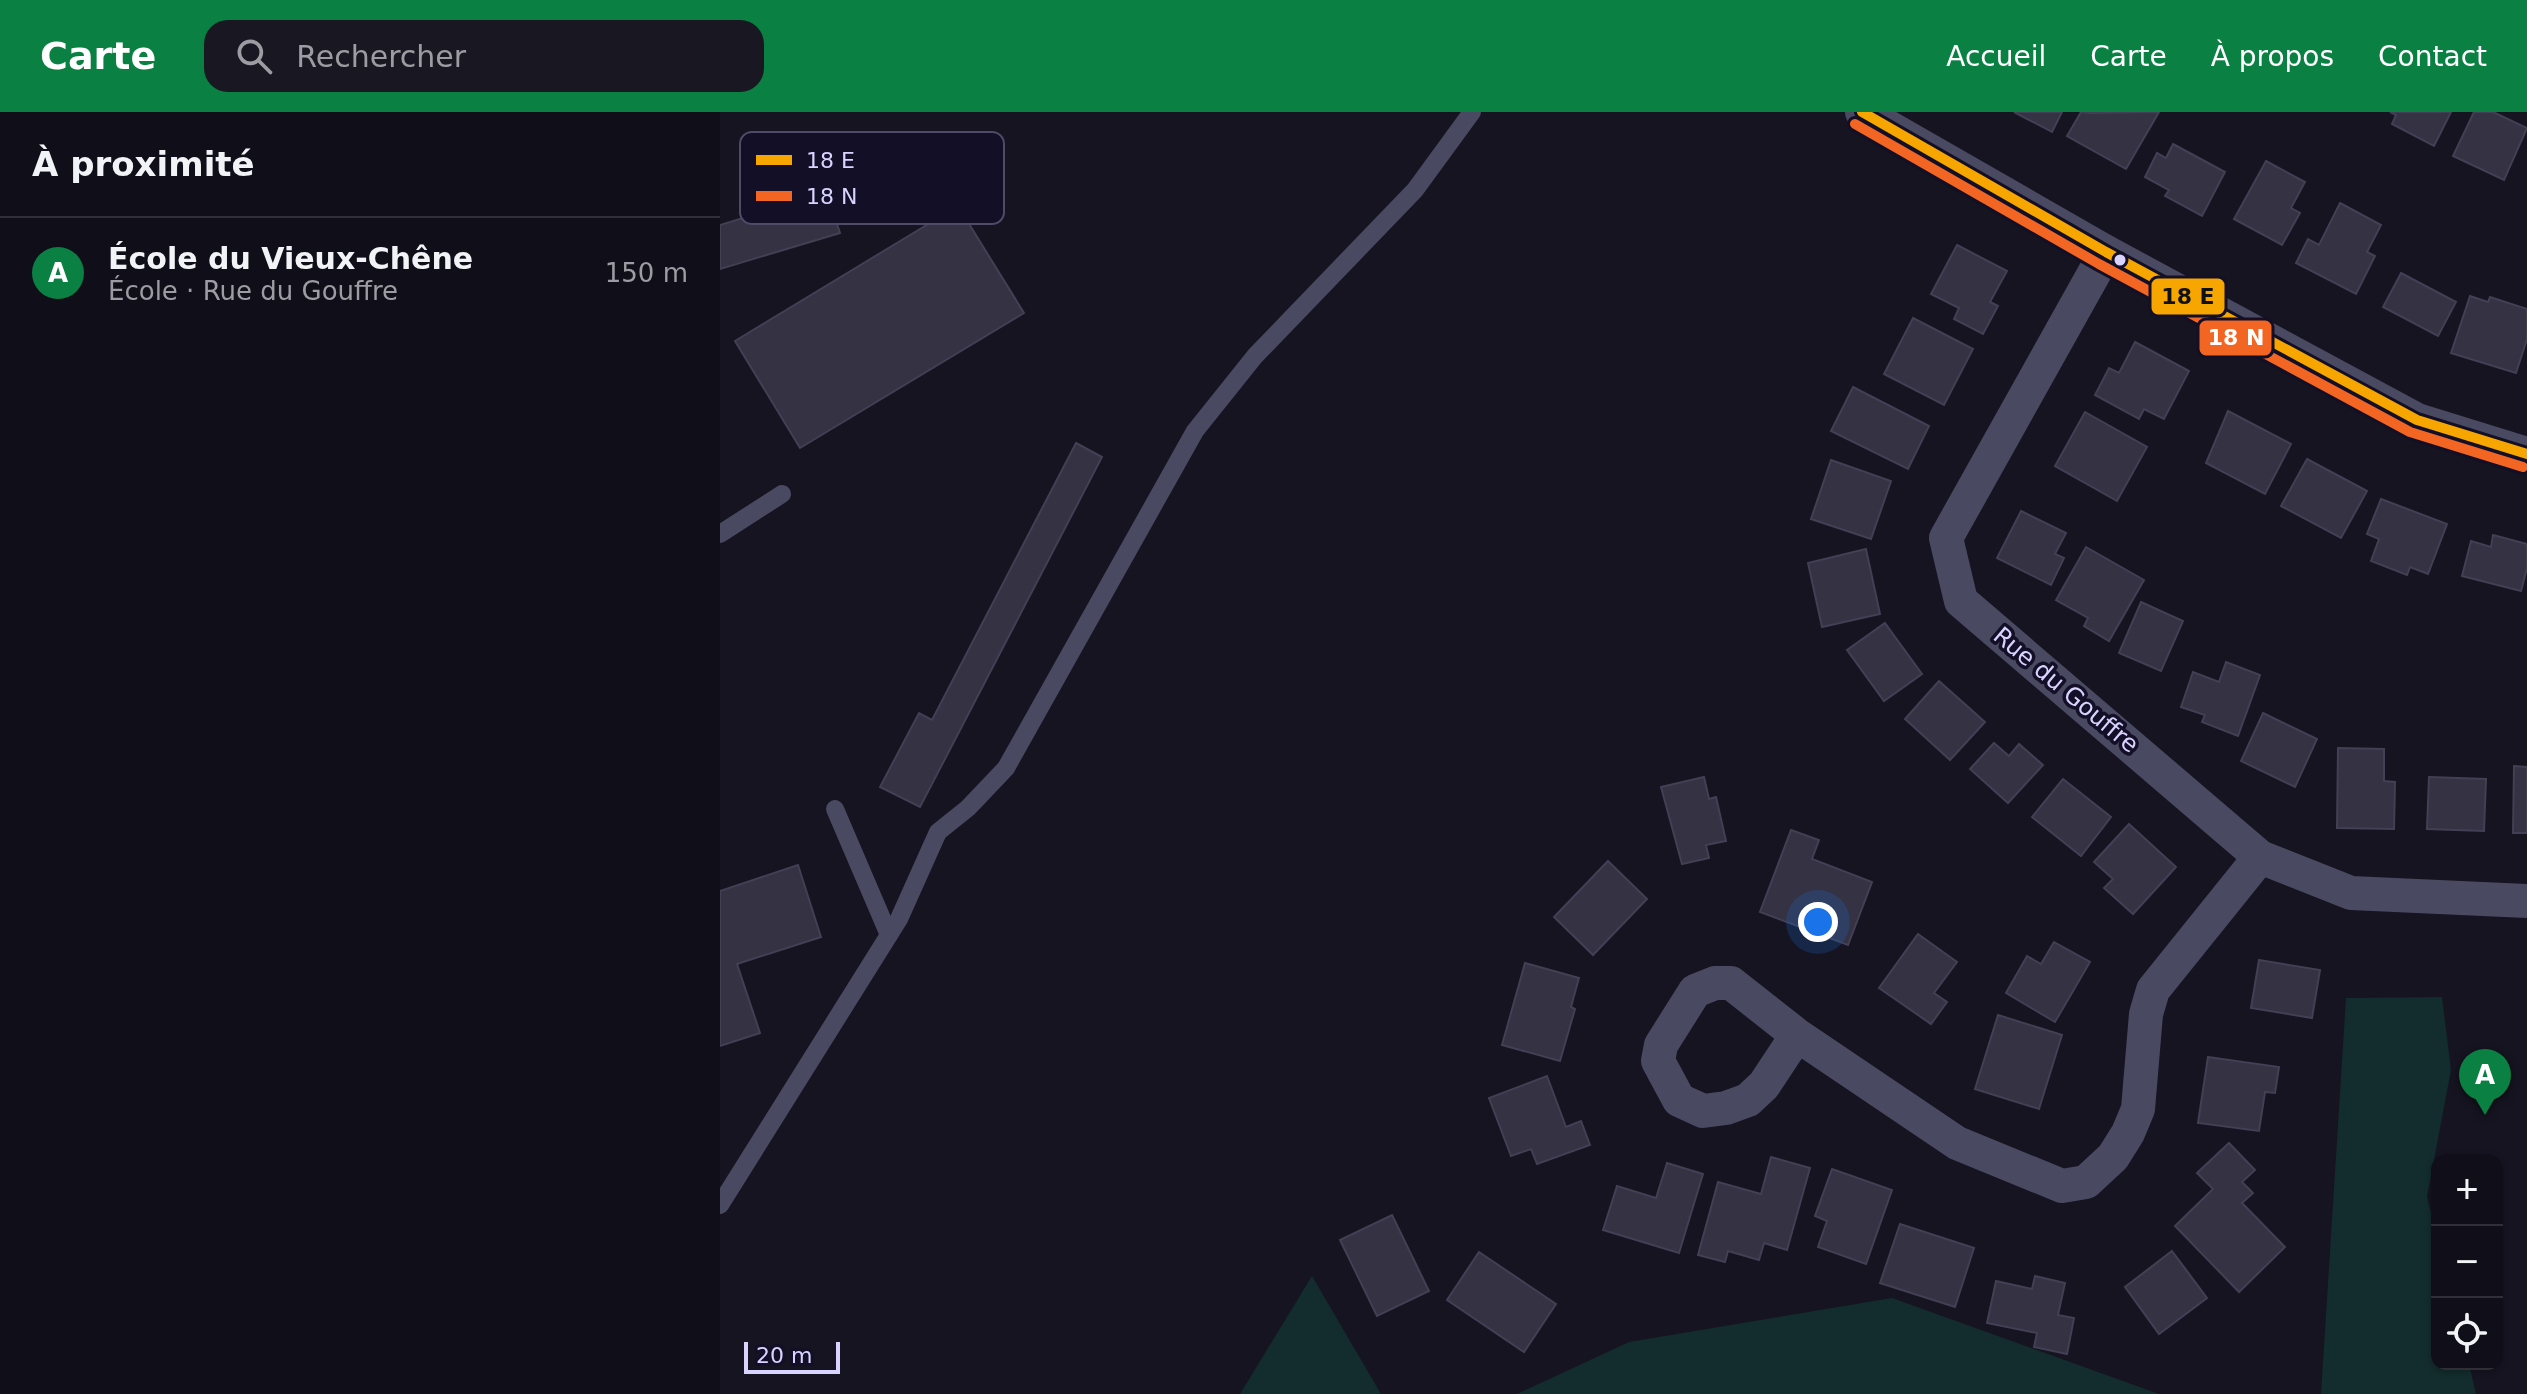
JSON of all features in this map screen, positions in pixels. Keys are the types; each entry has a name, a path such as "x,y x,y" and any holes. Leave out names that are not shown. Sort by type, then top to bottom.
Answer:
{"street":[{"path":"1862,112 2106,252 2417,420 2527,454"},
{"name":"Rue du Gouffre","path":"2106,252 1946,538 1961,601 2260,857 2351,893 2527,901"},
{"path":"1797,1035 1957,1143 2062,1186 2086,1182 2113,1157 2138,1109 2146,1014 2153,990 2260,857"}],"lane":[{"path":"720,1205 889,935 938,832 968,808 1006,768 1195,431 1255,356 1415,190 1472,112"},
{"path":"720,534 782,494"},
{"path":"835,809 889,935"}],"green space":[{"path":"2442,997 2451,1070 2435,1154 2431,1154 2427,1197 2431,1213 2431,1370 2470,1370 2476,1394 2321,1394 2346,998"},
{"path":"1312,1276 1381,1394 1240,1394"},
{"path":"1892,1298 2159,1394 1517,1394 1629,1342"}],"building":[{"path":"2014,112 2062,112 2052,132"},
{"path":"2081,112 2159,112 2126,169 2067,136"},
{"path":"2390,112 2451,112 2434,146 2392,124 2396,115"},
{"path":"2474,112 2493,112 2527,128 2504,180 2453,156"},
{"path":"2173,144 2225,172 2202,216 2165,196 2169,190 2145,177 2157,153 2166,158"},
{"path":"2266,161 2305,182 2291,208 2300,213 2282,245 2234,219"},
{"path":"2340,203 2381,225 2367,252 2375,256 2356,294 2296,263 2308,239 2319,245"},
{"path":"740,219 740,224 837,224 840,233 720,269 720,225"},
{"path":"928,224 969,224 1024,313 800,448 735,341"},
{"path":"1957,245 2007,271 1990,302 1998,306 1983,334 1954,319 1959,308 1931,294"},
{"path":"2401,273 2456,302 2438,336 2383,307"},
{"path":"2470,296 2488,302 2490,297 2527,309 2527,339 2516,373 2451,353"},
{"path":"1913,318 1973,349 1944,405 1884,374"},
{"path":"2135,342 2189,371 2164,419 2144,409 2139,419 2095,395 2109,368 2119,373"},
{"path":"1853,387 1929,426 1908,469 1831,431"},
{"path":"2228,411 2291,444 2265,494 2206,463"},
{"path":"2085,412 2147,447 2117,501 2055,466"},
{"path":"1076,443 1102,457 920,807 880,787 919,713 932,720"},
{"path":"2307,459 2367,491 2341,538 2281,506"},
{"path":"1831,460 1891,481 1871,539 1811,519"},
{"path":"2381,499 2447,524 2428,574 2410,567 2407,575 2371,561 2379,539 2367,534"},
{"path":"2021,511 2066,533 2055,554 2064,558 2051,585 1997,558"},
{"path":"2493,535 2527,544 2527,568 2521,591 2462,576 2471,541 2491,547"},
{"path":"2086,547 2144,580 2109,641 2084,626 2088,618 2056,600"},
{"path":"1866,549 1880,614 1822,627 1808,563"},
{"path":"2141,602 2183,621 2161,671 2119,653"},
{"path":"1885,623 1922,674 1884,701 1847,650"},
{"path":"2226,662 2260,675 2238,736 2202,722 2205,715 2181,707 2193,672 2219,682"},
{"path":"1939,681 1985,722 1950,760 1905,719"},
{"path":"2263,713 2317,739 2295,787 2241,761"},
{"path":"1994,743 2009,756 2019,744 2043,765 2008,803 1970,769"},
{"path":"2338,748 2384,749 2384,781 2395,782 2394,829 2337,828"},
{"path":"2514,766 2527,767 2527,833 2513,833"},
{"path":"1704,777 1709,799 1716,797 1726,841 1706,845 1709,858 1682,864 1661,787"},
{"path":"2429,777 2486,779 2484,831 2427,829"},
{"path":"2063,779 2111,817 2081,856 2032,817"},
{"path":"2129,824 2176,867 2133,914 2104,888 2113,879 2094,862"},
{"path":"1791,830 1819,840 1812,859 1872,882 1848,945 1760,912"},
{"path":"1608,861 1647,899 1593,955 1554,917"},
{"path":"798,865 821,937 737,964 760,1033 720,1046 720,891"},
{"path":"1918,934 1957,962 1934,993 1947,1002 1931,1024 1879,988"},
{"path":"2054,942 2090,962 2055,1022 2006,993 2027,956 2041,964"},
{"path":"2259,960 2320,970 2312,1018 2251,1008"},
{"path":"1525,963 1579,978 1571,1007 1575,1009 1560,1061 1502,1045"},
{"path":"1998,1015 2062,1035 2039,1109 1975,1089"},
{"path":"2208,1057 2279,1067 2275,1093 2265,1092 2259,1131 2198,1123"},
{"path":"1547,1076 1566,1127 1581,1121 1590,1145 1537,1164 1531,1149 1511,1156 1489,1098"},
{"path":"2229,1143 2255,1170 2242,1182 2253,1193 2242,1203 2285,1247 2239,1292 2175,1226 2213,1189 2197,1173"},
{"path":"1771,1157 1810,1168 1787,1250 1764,1243 1759,1260 1728,1251 1725,1262 1698,1255 1718,1182 1761,1194"},
{"path":"1667,1163 1703,1174 1679,1253 1603,1230 1617,1186 1656,1198"},
{"path":"1832,1169 1892,1190 1866,1264 1818,1247 1827,1221 1815,1216"},
{"path":"1392,1215 1429,1291 1377,1316 1340,1240"},
{"path":"1900,1224 1974,1248 1955,1307 1880,1283"},
{"path":"2172,1251 2207,1298 2159,1334 2125,1287"},
{"path":"1479,1252 1556,1304 1524,1352 1447,1300"},
{"path":"2035,1276 2065,1283 2058,1315 2074,1318 2067,1354 2034,1347 2037,1333 1987,1323 1996,1281 2032,1289"}],"transit line":[{"path":"1862,112 2106,252 2417,420 2527,454"},
{"path":"1855,124 2099,264 2410,432 2523,467"}],"place":[{"name":"École du Vieux-Chêne","path":"2485,1115"}]}
